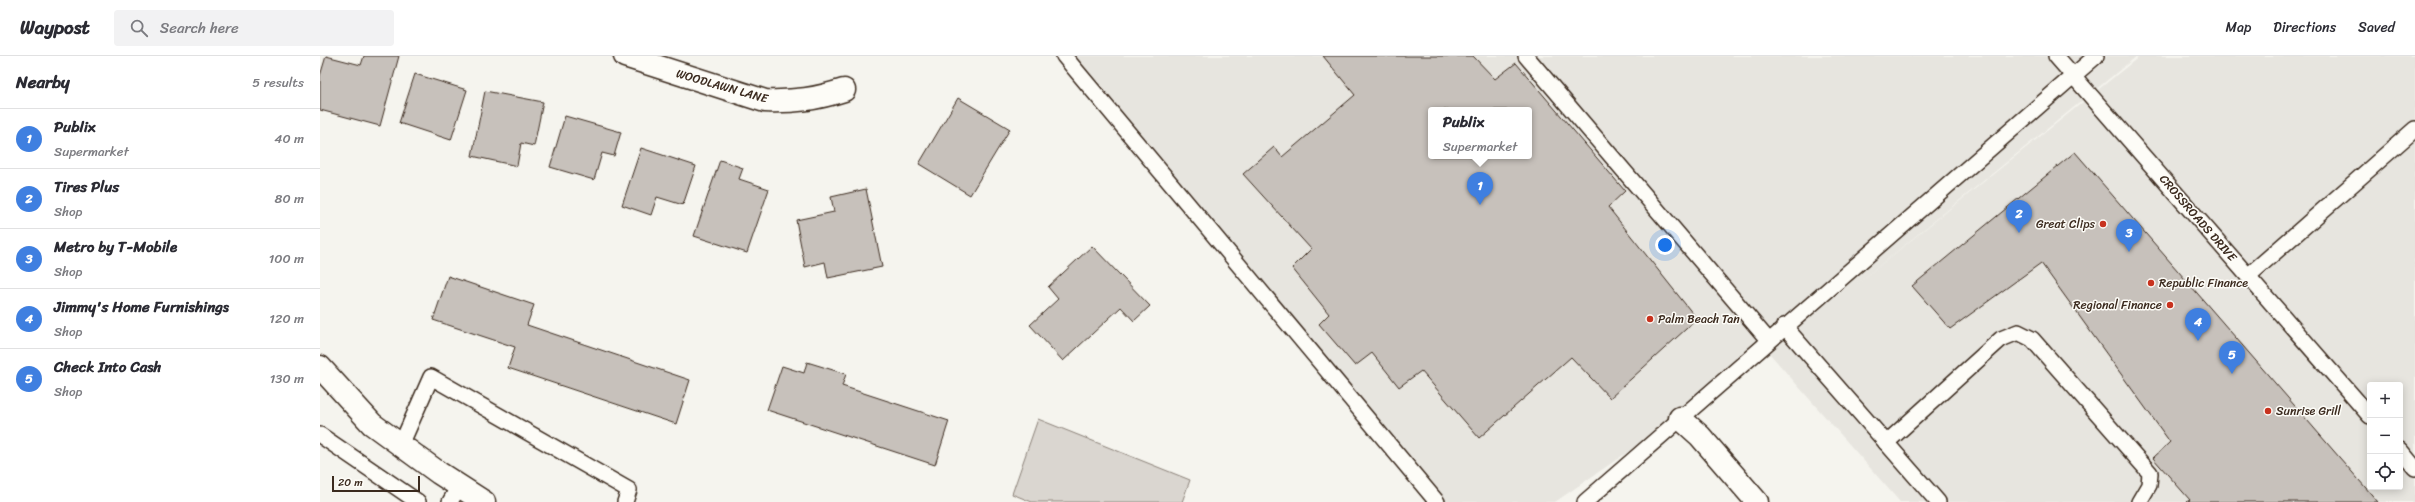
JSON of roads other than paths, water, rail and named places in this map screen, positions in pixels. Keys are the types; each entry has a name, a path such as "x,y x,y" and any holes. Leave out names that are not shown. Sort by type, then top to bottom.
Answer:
{"street":[{"name":"WOODLAWN LANE","path":"625,56 765,101 789,102 813,100 844,90"},
{"path":"320,367 372,424 401,445 455,494 484,502"},
{"path":"1680,418 1700,436 1757,502"}],"lane":[{"path":"1064,56 1436,502"},
{"path":"1526,56 1769,341"},
{"name":"CROSSROADS DRIVE","path":"2056,56 2367,413"},
{"path":"1585,502 1769,341 1784,326 2096,56"},
{"path":"2248,276 2415,129"},
{"path":"1784,326 1938,502"},
{"path":"1886,443 2001,339 2018,332 2032,339 2150,473 2149,485 2139,502"},
{"path":"401,445 431,377 629,490 625,502"},
{"path":"320,435 418,502"}],"place":[{"name":"Publix","path":"1480,205"},
{"name":"Great Clips","path":"2103,224"},
{"name":"Tires Plus","path":"2019,233"},
{"name":"Metro by T-Mobile","path":"2129,252"},
{"name":"Republic Finance","path":"2151,283"},
{"name":"Regional Finance","path":"2170,305"},
{"name":"Palm Beach Tan","path":"1650,319"},
{"name":"Jimmy's Home Furnishings","path":"2198,341"},
{"name":"Check Into Cash","path":"2232,374"},
{"name":"Sunrise Grill","path":"2268,411"}]}
